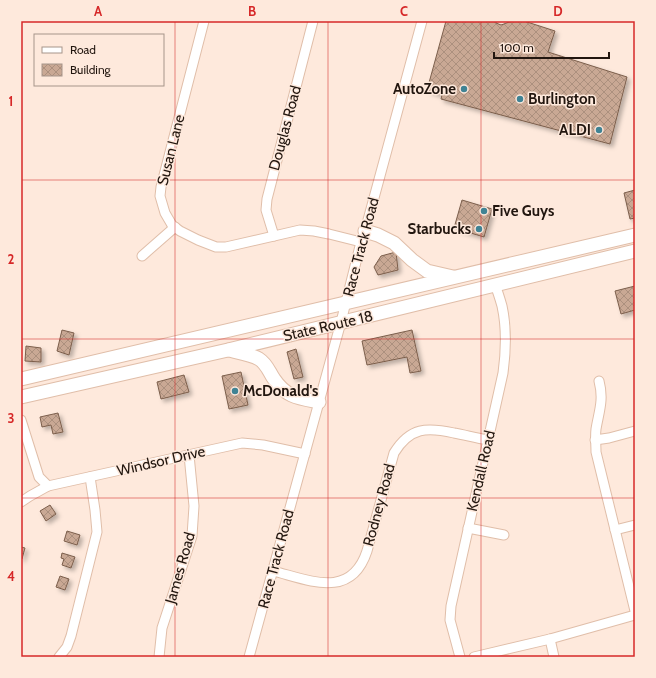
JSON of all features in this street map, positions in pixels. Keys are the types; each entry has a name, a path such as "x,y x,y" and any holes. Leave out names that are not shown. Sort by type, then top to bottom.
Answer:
{"highway":[{"path":"363,237 378,235 394,243 427,272 456,278"},
{"name":"State Route 18","path":"21,380 635,235"},
{"name":"State Route 18","path":"21,397 228,350 635,250"},
{"path":"228,350 258,358 266,366 281,388 289,394 299,398 319,402"}],"street":[{"name":"Susan Lane","path":"174,227 165,213 160,196 161,187 204,21"},
{"name":"Douglas Road","path":"274,236 266,210 267,199 313,21"},
{"name":"Race Track Road","path":"249,657 422,21"},
{"path":"142,256 174,227 198,240 216,247 226,247 300,230 363,237"},
{"name":"Kendall Road","path":"460,657 450,620 451,606 503,373 506,353 505,322 496,285"},
{"path":"599,381 602,399 596,429 596,452 635,611"},
{"path":"21,420 39,477 48,486"},
{"name":"Rodney Road","path":"273,571 323,583 340,581 348,578 355,572 361,566 365,558 394,453 401,442 411,434 429,429 441,430 488,440"},
{"path":"595,440 635,431"},
{"name":"Windsor Drive","path":"21,502 48,486 242,443 263,445 305,454"},
{"name":"James Road","path":"159,657 162,628 192,536 194,506 189,455"},
{"path":"60,657 67,647 71,636 97,532 90,477"},
{"path":"615,530 635,525"},
{"path":"468,528 504,535"},
{"path":"474,657 550,639 635,615"},
{"path":"550,639 554,657"}],"building":[{"path":"446,21 496,21 496,23 501,25 512,21 524,21 555,31 548,52 627,77 610,144 441,99 442,95 427,90"},
{"path":"635,190 635,218 630,219 624,193"},
{"path":"462,200 492,209 484,237 454,228"},
{"path":"396,252 398,270 378,275 374,267 381,256"},
{"path":"635,286 635,310 621,314 615,291"},
{"path":"62,330 74,333 69,355 57,351"},
{"path":"412,330 421,371 410,373 407,357 367,365 362,341"},
{"path":"26,346 41,348 41,362 25,361"},
{"path":"296,349 303,377 294,379 287,352"},
{"name":"McDonald's","path":"241,372 248,405 229,409 222,376"},
{"path":"184,375 189,392 161,399 157,382"},
{"path":"58,413 63,432 53,434 51,425 42,427 40,417"},
{"path":"50,505 56,514 46,521 40,511"},
{"path":"67,531 80,535 77,545 64,541"},
{"path":"21,547 25,548 22,559 21,559"},
{"path":"62,553 75,557 71,568 62,565 64,559 61,558"},
{"path":"60,576 69,579 65,590 56,587"}],"place":[{"name":"AutoZone","path":"464,89"},
{"name":"Burlington","path":"520,99"},
{"name":"ALDI","path":"599,130"},
{"name":"Five Guys","path":"484,211"},
{"name":"Starbucks","path":"479,229"},
{"name":"McDonald's","path":"235,391"}]}
